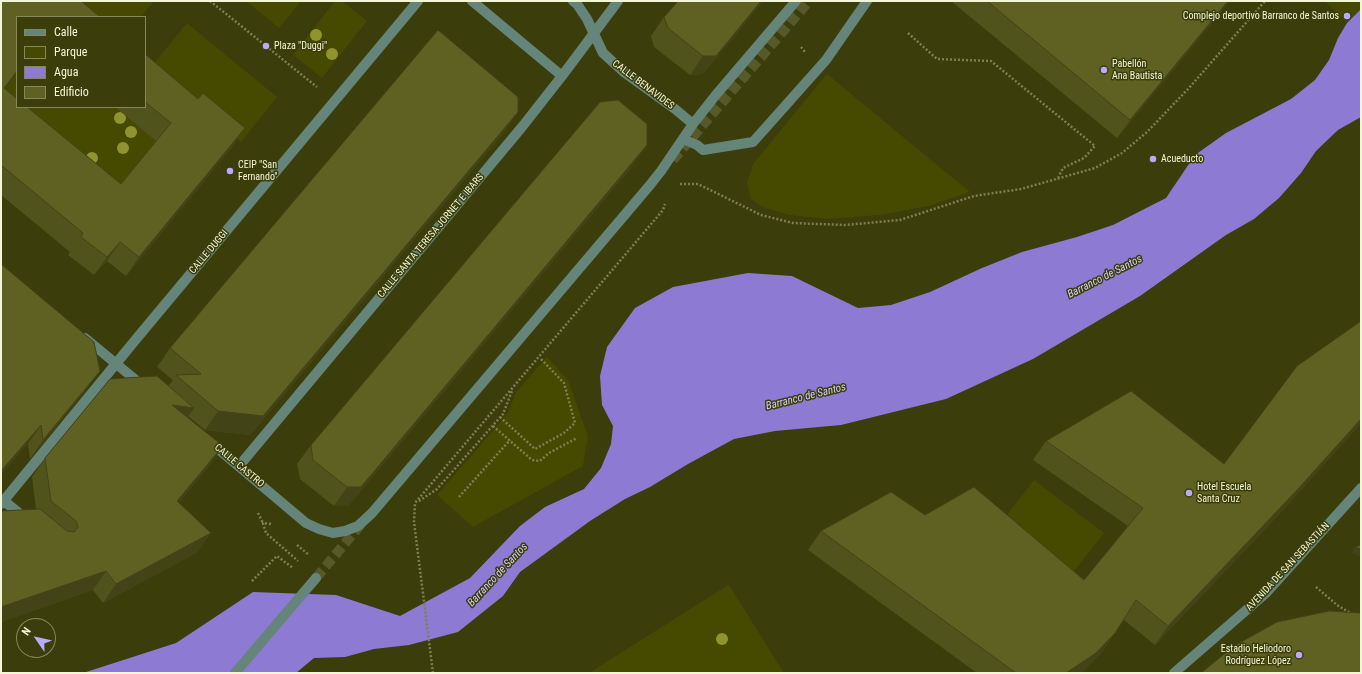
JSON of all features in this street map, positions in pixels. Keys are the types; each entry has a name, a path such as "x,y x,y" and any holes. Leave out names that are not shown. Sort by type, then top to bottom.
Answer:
{"street":[{"name":"CALLE DUGGI","path":"2,502 418,1"},
{"path":"472,1 562,76"},
{"name":"CALLE BENAVIDES","path":"573,1 577,4 587,19 603,53 626,74 675,109 693,124"},
{"name":"CALLE SANTA TERESA JORNET E IBARS","path":"239,466 522,127 618,1"},
{"path":"796,1 725,84 683,139 697,145 703,150 753,142 826,60 867,1"},
{"name":"CALLE CASTRO","path":"206,438 306,523 333,533 345,531 358,526 372,513 650,185 683,139"},
{"path":"79,334 149,391"},
{"name":"AVENIDA DE SAN SEBASTIÁN","path":"1174,673 1266,593 1361,488"},
{"path":"2,502 34,525"},
{"path":"235,673 316,578"}],"path":[{"path":"210,1 321,90"},
{"path":"675,184 698,184 761,215 793,224 845,225 900,220 974,196 1057,180 1095,168 1122,153 1147,132 1189,88 1266,1"},
{"path":"908,33 937,59 990,61 1095,146 1084,158 1063,168 1057,180"},
{"path":"433,673 414,522 415,503 663,210 666,203"},
{"path":"500,417 535,449 564,433 575,423 564,383 540,358"},
{"path":"415,503 437,489 504,414 512,391"},
{"path":"493,426 532,460 540,461 549,453 577,438"},
{"path":"459,497 510,440"},
{"path":"273,524 263,523 266,533 298,561"},
{"path":"252,581 277,556 293,568"},
{"path":"1316,587 1337,605 1354,615"}],"green space":[{"path":"70,1 154,1 142,16 88,16"},
{"path":"246,1 301,1 279,28"},
{"path":"335,1 342,1 367,21 322,78 293,55"},
{"name":"Complejo deportivo Barranco de Santos","path":"1323,1 1361,1 1361,9 1347,23 1327,3"},
{"path":"187,23 277,97 241,142 150,68"},
{"path":"827,74 970,192 929,206 880,215 826,219 789,215 762,207 751,199 747,183 753,164"},
{"path":"16,75 16,108 116,108 158,142 107,203 1,94"},
{"path":"547,357 568,380 588,436 583,466 473,527 437,495 508,413 516,392"},
{"path":"1034,480 1104,533 1060,589 993,533"},
{"path":"728,585 784,673 589,673"}],"water":[{"name":"Barranco de Santos","path":"1361,9 1361,117 1338,130 1316,151 1301,173 1279,198 1254,219 1226,235 1140,296 1033,359 946,399 841,425 775,431 734,439 650,487 625,499 590,521 520,572 503,596 458,632 409,645 374,649 345,657 314,658 296,673 83,673 176,643 253,592 336,595 400,616 470,578 520,526 545,507 584,489 601,468 611,444 613,426 602,405 600,376 607,347 635,308 673,287 748,273 792,276 858,308 891,305 930,292 982,268 1022,252 1077,237 1113,225 1166,198 1195,155 1226,133 1291,99 1315,80 1329,60 1338,38 1347,23"}],"building":[{"path":"1,1 81,1 99,16 16,16 16,72 4,88 16,98 16,108 28,108 121,184 171,123 146,103 146,55 198,99 203,93 245,128 139,257 120,242 107,257 81,237 83,233 1,165"},
{"path":"678,1 761,1 716,56 703,56 668,28 664,17"},
{"name":"Pabellón Ana Bautista","path":"987,1 1228,1 1130,120"},
{"path":"438,30 518,97 518,112 263,416 218,411 176,375 201,374 170,348"},
{"path":"618,100 647,124 647,145 361,487 347,487 313,460 311,445 600,102"},
{"path":"1,264 94,342 100,371 43,440 41,425 1,471"},
{"name":"Hotel Escuela Santa Cruz","path":"1361,321 1361,419 1298,489 1168,626 1136,600 1115,633 1096,653 1066,673 1016,673 821,531 891,492 925,515 974,487 1084,580 1143,508 1046,441 1131,391 1224,464 1297,366"},
{"path":"157,376 194,408 172,405 223,446 177,501 211,533 116,584 106,571 1,607 1,511 40,509 67,531 74,532 78,527 76,521 51,501 45,458 110,379"},
{"path":"1361,545 1361,549 1355,547"},
{"name":"Estadio Heliodoro Rodríguez López","path":"1329,611 1361,613 1361,673 1201,673 1234,646 1277,622"}],"tunnel":[{"path":"673,160 809,1"},
{"path":"316,578 362,523"}],"place":[{"name":"Complejo deportivo Barranco de Santos","path":"1347,16"},
{"name":"Plaza \"Duggi\"","path":"266,46"},
{"name":"Pabellón Ana Bautista","path":"1104,70"},
{"name":"Acueducto","path":"1153,159"},
{"name":"CEIP \"San Fernando\"","path":"230,171"},
{"name":"Hotel Escuela Santa Cruz","path":"1189,493"},
{"name":"Estadio Heliodoro Rodríguez López","path":"1299,655"}]}
